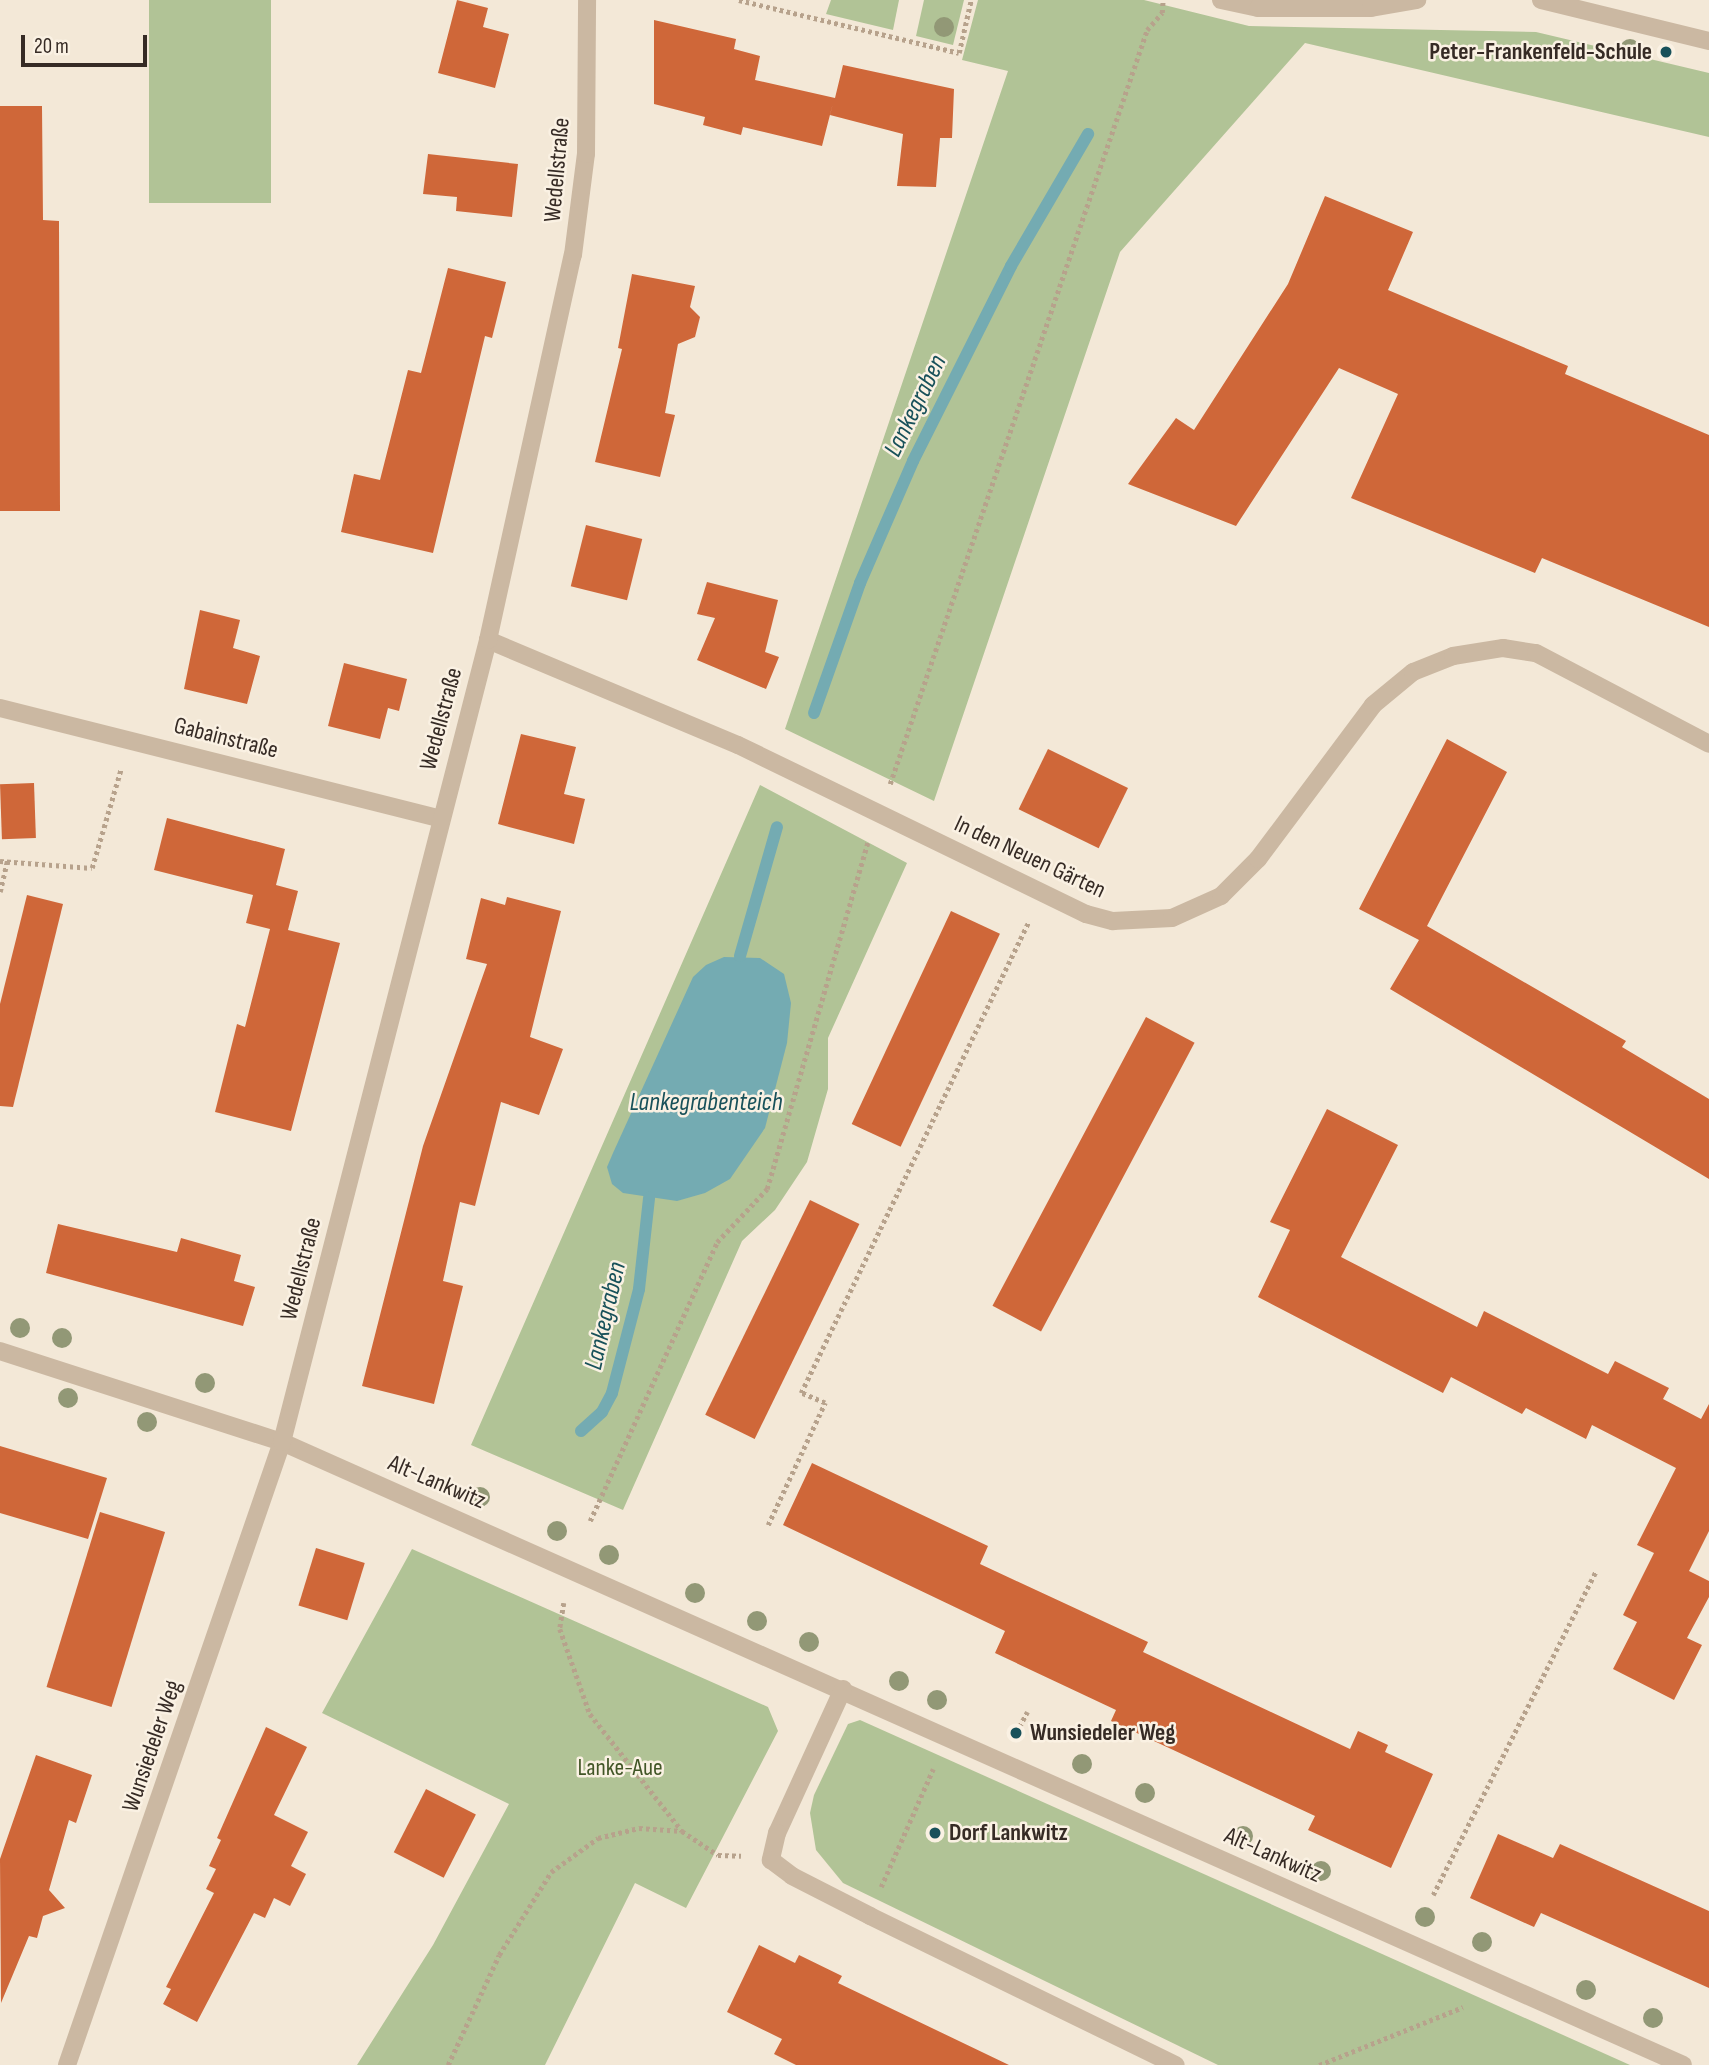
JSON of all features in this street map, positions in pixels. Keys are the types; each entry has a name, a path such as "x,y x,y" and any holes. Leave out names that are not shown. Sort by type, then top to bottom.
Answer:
{"street":[{"name":"Wedellstraße","path":"282,1442 439,818 488,640 573,255 586,153 587,0"},
{"path":"1221,0 1258,9 1371,8 1417,0"},
{"path":"1541,0 1709,41"},
{"name":"In den Neuen Gärten","path":"488,640 738,745 1086,914 1113,921 1172,918 1221,896 1258,859 1373,705 1413,672 1452,656 1503,649 1536,653 1709,744"},
{"name":"Gabainstraße","path":"0,708 439,818"},
{"name":"Alt-Lankwitz","path":"0,1351 282,1442 1684,2065"},
{"name":"Wunsiedeler Weg","path":"67,2065 282,1442"},
{"path":"843,1689 777,1833 771,1860 858,1910 1176,2065"}],"path":[{"path":"739,0 959,53 971,0"},
{"path":"889,785 1147,30 1162,13 1163,0"},
{"path":"0,861 92,868 122,765"},
{"path":"590,1521 717,1242 767,1189 870,836"},
{"path":"0,892 7,861"},
{"path":"768,1525 825,1402 801,1393 1029,921"},
{"path":"1433,1895 1596,1572"},
{"path":"564,1603 560,1629 590,1714 682,1830 718,1855 771,1860"},
{"path":"1016,1733 1027,1712"},
{"path":"879,1890 933,1769"},
{"path":"448,2065 499,1955 551,1872 598,1838 639,1828 682,1830"},
{"path":"1319,2065 1463,2007"}],"green space":[{"path":"149,0 271,0 271,203 149,203"},
{"path":"831,0 899,0 893,30 826,14"},
{"path":"924,0 964,0 953,45 916,36"},
{"path":"978,0 1144,0 1249,26 1536,32 1709,73 1709,137 1305,43 1120,252 934,801 785,729 1008,71 962,60"},
{"path":"760,785 907,863 828,1038 828,1089 807,1162 775,1210 742,1241 623,1510 471,1445"},
{"name":"Lanke-Aue","path":"412,1549 768,1707 778,1731 686,1908 635,1883 545,2065 357,2065 433,1945 509,1804 322,1713"},
{"path":"860,1720 1630,2065 1218,2065 843,1883 816,1850 810,1813 814,1795 848,1724"}],"water":[{"name":"Lankegrabenteich","path":"724,957 760,958 784,974 791,1003 787,1043 765,1128 730,1179 705,1193 677,1201 623,1193 612,1184 607,1167 693,977 706,965"}],"building":[{"path":"457,0 488,8 483,27 509,34 495,88 438,73"},
{"path":"654,20 736,39 734,49 760,56 755,80 835,98 843,65 954,89 952,138 940,138 936,187 897,186 903,134 830,115 833,103 822,146 743,127 741,135 703,125 705,117 654,104"},
{"path":"0,106 42,106 43,220 59,221 60,511 0,511"},
{"path":"428,154 518,164 512,217 456,211 457,197 423,194"},
{"path":"1325,196 1413,232 1388,290 1568,366 1565,374 1709,435 1709,627 1542,558 1535,573 1351,498 1398,394 1339,368 1236,526 1128,484 1176,418 1194,430 1288,284"},
{"path":"448,268 506,282 492,338 485,336 433,553 341,532 354,474 380,480 408,370 421,373"},
{"path":"632,274 695,286 690,307 700,317 695,337 678,344 665,413 675,415 660,477 595,462 622,349 618,348"},
{"path":"586,525 642,539 627,600 571,586"},
{"path":"707,582 778,600 765,652 779,657 766,689 697,660 715,618 697,614"},
{"path":"200,610 240,620 233,648 260,656 247,704 184,689"},
{"path":"344,663 407,679 399,711 388,708 380,739 328,726"},
{"path":"521,734 576,747 564,794 585,799 574,844 498,824"},
{"path":"1447,739 1507,772 1427,926 1626,1041 1622,1047 1709,1099 1709,1179 1390,989 1419,940 1359,909"},
{"path":"1048,749 1128,788 1099,848 1019,809"},
{"path":"34,783 36,838 2,839 0,784"},
{"path":"167,818 285,849 276,885 298,891 288,930 340,943 291,1131 215,1112 237,1024 245,1027 270,929 246,923 253,895 154,870"},
{"path":"27,895 63,904 13,1107 0,1106 0,1004"},
{"path":"507,897 561,911 530,1037 563,1049 539,1115 501,1102 475,1206 460,1202 443,1281 463,1286 434,1404 362,1386 423,1146 487,964 466,959 481,898 505,905"},
{"path":"951,911 1000,934 901,1147 852,1124"},
{"path":"1146,1017 1195,1043 1041,1332 992,1306"},
{"path":"1327,1109 1398,1145 1341,1257 1477,1327 1484,1311 1608,1374 1615,1361 1669,1388 1663,1399 1701,1419 1709,1404 1709,1531 1689,1571 1709,1581 1709,1597 1687,1638 1702,1645 1674,1700 1613,1669 1637,1622 1623,1615 1654,1553 1637,1545 1676,1468 1592,1425 1586,1439 1526,1408 1522,1414 1451,1377 1443,1393 1258,1297 1290,1230 1270,1222"},
{"path":"810,1200 859,1224 755,1439 705,1415"},
{"path":"58,1224 177,1252 181,1238 241,1255 234,1281 255,1287 243,1326 46,1273"},
{"path":"0,1446 107,1478 88,1539 0,1513"},
{"path":"812,1463 988,1546 980,1564 1148,1642 1143,1652 1350,1749 1358,1731 1388,1745 1385,1752 1433,1774 1391,1868 1308,1830 1315,1816 1111,1721 1116,1710 995,1653 1005,1631 783,1525"},
{"path":"100,1512 165,1532 112,1707 46,1687"},
{"path":"316,1548 365,1563 347,1620 298,1605"},
{"path":"266,1727 307,1747 274,1815 308,1832 291,1866 306,1874 290,1906 274,1898 265,1918 254,1913 197,2022 163,2004 171,1989 166,1987 214,1893 206,1889 216,1869 209,1866 221,1840 217,1838"},
{"path":"36,1755 92,1775 76,1823 69,1820 49,1890 65,1908 43,1916 37,1938 29,1936 1,2003 0,1859"},
{"path":"426,1789 476,1814 444,1878 394,1852"},
{"path":"1498,1834 1553,1858 1560,1844 1709,1911 1709,1988 1541,1913 1534,1927 1470,1898"},
{"path":"759,1945 795,1963 799,1955 842,1976 838,1983 1009,2065 796,2065 774,2054 782,2039 727,2012"}],"waterway":[{"name":"Lankegraben","path":"814,713 860,583 913,461 1011,266 1088,134"},
{"name":"Lankegraben","path":"740,956 777,827"},
{"name":"Lankegraben","path":"581,1431 602,1412 612,1393 639,1289 649,1198"}],"place":[{"name":"Peter-Frankenfeld-Schule","path":"1666,52"},
{"name":"Wunsiedeler Weg","path":"1016,1733"},
{"name":"Dorf Lankwitz","path":"935,1833"}]}
